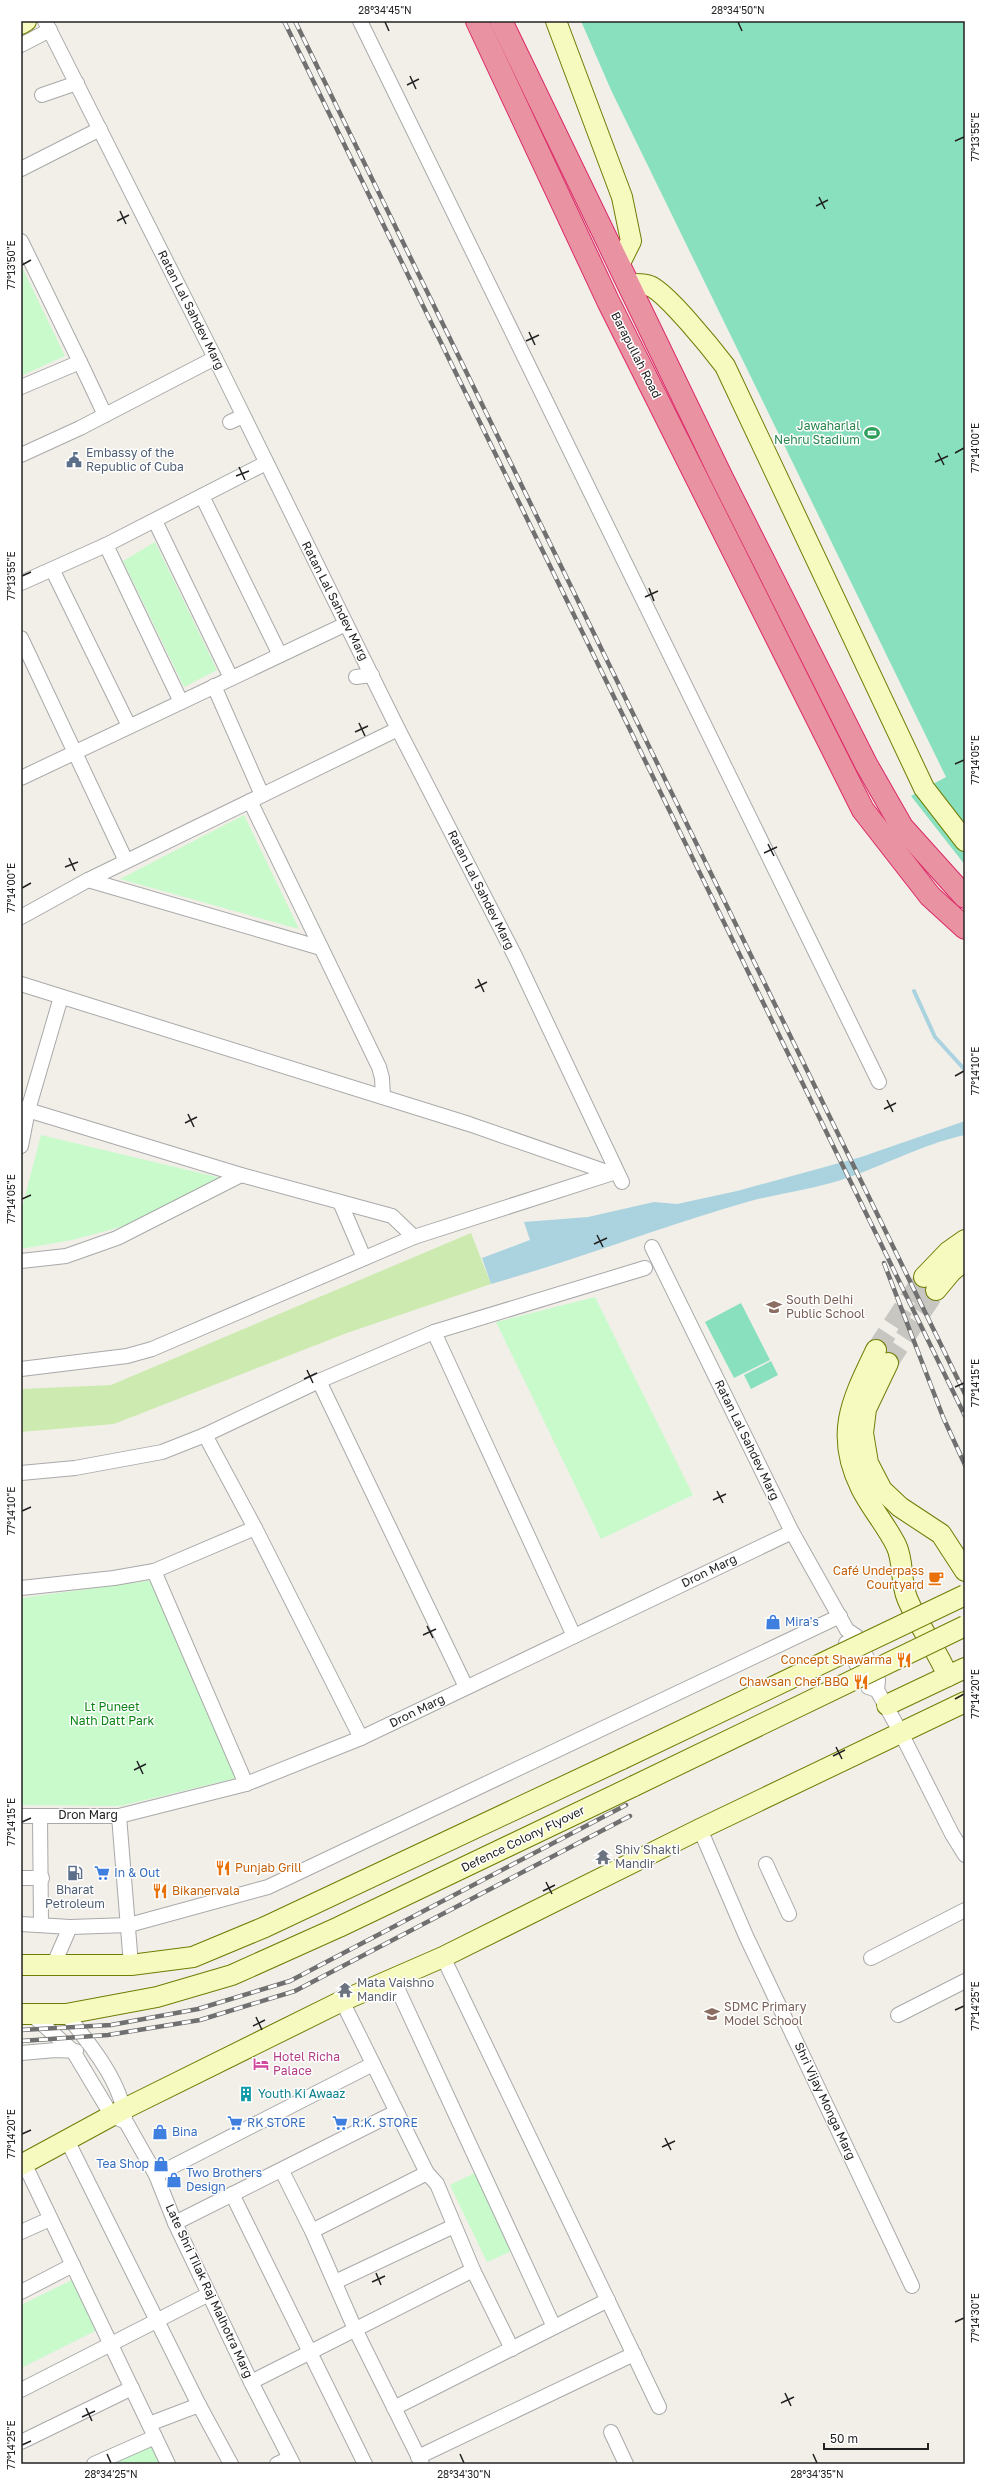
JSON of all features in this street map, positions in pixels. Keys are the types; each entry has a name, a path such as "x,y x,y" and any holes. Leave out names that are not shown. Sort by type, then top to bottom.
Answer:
{"highway":[{"name":"Barapullah Road","path":"477,21 608,301 863,810 930,896 965,928"},
{"name":"Barapullah Road","path":"501,21 624,275 866,764 902,827 965,897"}],"street":[{"path":"21,24 26,21"},
{"path":"360,21 879,1082"},
{"path":"556,21 622,197 631,241 624,275 649,285 660,293 710,346 725,366 924,788 965,841"},
{"path":"21,45 47,26"},
{"name":"Ratan Lal Sahdev Marg","path":"47,26 215,358 237,419 266,463 398,729 515,956 615,1176"},
{"path":"42,95 77,83"},
{"path":"21,169 100,129"},
{"path":"21,241 105,415"},
{"path":"21,455 105,415 215,358"},
{"path":"21,387 80,362"},
{"path":"21,583 53,571 155,521 266,463"},
{"path":"202,496 280,655"},
{"path":"155,521 231,678"},
{"path":"106,545 180,702"},
{"path":"53,571 129,726"},
{"path":"21,778 346,624"},
{"path":"21,638 126,861"},
{"path":"356,677 372,675"},
{"path":"214,686 256,798 321,948 379,1067 382,1078 383,1097"},
{"path":"21,917 126,861 398,729"},
{"path":"88,880 321,948"},
{"path":"21,984 383,1097 615,1176"},
{"path":"21,1146 25,1109 61,997"},
{"path":"25,1109 241,1176 392,1216 414,1237"},
{"path":"21,1261 66,1256 117,1238 241,1176"},
{"path":"21,1368 127,1356 152,1349 414,1237 615,1176"},
{"path":"340,1202 364,1258"},
{"path":"965,1240 948,1252 930,1284 951,1272 965,1260"},
{"name":"Ratan Lal Sahdev Marg","path":"652,1247 792,1532 847,1630 856,1636 878,1680 882,1698 902,1733 952,1834 965,1855"},
{"path":"21,1473 75,1468 162,1452 205,1435 319,1381 434,1332 644,1268"},
{"path":"434,1332 574,1636"},
{"path":"950,1674 907,1599 901,1581 901,1566 896,1546 862,1489 851,1462 848,1442 850,1412 853,1398 882,1357 866,1409 863,1433 868,1463 882,1490 900,1507 941,1534 965,1570"},
{"path":"319,1381 466,1687"},
{"path":"205,1435 255,1528 361,1738"},
{"path":"21,1588 114,1578 154,1571 255,1528"},
{"name":"Dron Marg","path":"21,1816 120,1816 246,1784 361,1738 792,1532"},
{"path":"154,1571 246,1784"},
{"path":"21,1965 131,1965 157,1963 193,1957 265,1927 965,1596"},
{"path":"21,1924 70,1927 129,1925 268,1887 840,1616"},
{"name":"Defence Colony Flyover","path":"26,2014 66,2014 157,1997 232,1975 459,1870 965,1626"},
{"path":"882,1698 950,1674"},
{"path":"950,1674 934,1692 939,1703 944,1707 962,1704"},
{"path":"168,2464 23,2164 67,2140 121,2116 342,2002 443,1957 700,1829 962,1704"},
{"path":"40,1816 42,1878 41,1925"},
{"path":"120,1816 131,1965"},
{"name":"Shri Vijay Monga Marg","path":"700,1829 746,1936 912,2286"},
{"path":"766,1864 789,1914"},
{"path":"21,1878 42,1878"},
{"path":"871,1958 965,1910"},
{"path":"54,1966 70,1927"},
{"path":"443,1957 659,2407"},
{"path":"393,1979 554,2327"},
{"path":"898,2015 965,1981"},
{"path":"342,2002 427,2173 437,2184 473,2270 512,2349"},
{"name":"Late Shri Tilak Raj Malhotra Marg","path":"26,2014 73,2051 121,2116 156,2175 175,2223 251,2382 292,2461"},
{"path":"66,2014 97,2053 121,2116"},
{"path":"21,2052 73,2051 97,2053"},
{"path":"156,2175 373,2064"},
{"path":"175,2223 282,2171 396,2112"},
{"path":"67,2140 199,2405 231,2464"},
{"path":"282,2171 312,2231 355,2329 420,2460 634,2354"},
{"path":"312,2231 427,2173"},
{"path":"232,2194 365,2464"},
{"path":"21,2232 50,2218"},
{"path":"335,2282 454,2226"},
{"path":"21,2292 73,2265"},
{"path":"251,2382 310,2354 355,2329 473,2270"},
{"path":"21,2390 209,2294"},
{"path":"394,2408 608,2300"},
{"path":"21,2442 132,2388"},
{"path":"94,2464 152,2430 199,2405"},
{"path":"611,2432 626,2464"},
{"path":"277,2464 292,2461"}],"green space":[{"name":"Jawaharlal Nehru Stadium","path":"581,21 965,21 965,865 911,796 946,777 611,90"},
{"path":"21,265 65,356 21,376"},
{"path":"155,542 217,670 184,687 123,561"},
{"path":"244,815 299,929 120,879"},
{"path":"41,1135 221,1178 124,1226 72,1240 21,1249 21,1212"},
{"path":"471,1233 491,1284 347,1333 114,1424 21,1432 21,1389 111,1385"},
{"path":"595,1297 693,1495 601,1539 496,1322"},
{"path":"741,1303 770,1360 734,1378 705,1322"},
{"path":"771,1361 778,1375 751,1389 744,1375"},
{"name":"Lt Puneet Nath Datt Park","path":"155,1580 237,1778 120,1806 21,1805 21,1598"},
{"path":"479,2171 516,2249 487,2262 450,2185"},
{"path":"72,2280 97,2330 21,2368 21,2305"},
{"path":"151,2445 161,2464 111,2464"}],"water":[{"path":"965,1121 965,1135 948,1139 914,1151 848,1178 754,1200 491,1284 482,1258 530,1240 524,1222 588,1217 654,1202 677,1204 737,1191 861,1157"}],"waterway":[{"path":"914,991 935,1037 965,1070"}],"tunnel":[{"path":"876,1350 924,1277"},
{"path":"888,1363 936,1290"}],"railway":[{"path":"284,21 965,1416"},
{"path":"295,21 965,1394"},
{"path":"884,1263 943,1417 965,1465"},
{"path":"21,2030 111,2025 198,2009 290,1981 626,1805"},
{"path":"21,2041 108,2035 200,2020 295,1991 630,1816"}],"place":[{"name":"Jawaharlal Nehru Stadium","path":"872,433"},
{"name":"Embassy of the Republic of Cuba","path":"74,460"},
{"name":"South Delhi Public School","path":"774,1307"},
{"name":"Café Underpass Courtyard","path":"936,1578"},
{"name":"Mira's","path":"773,1622"},
{"name":"Concept Shawarma","path":"904,1660"},
{"name":"Chawsan Chef BBQ","path":"861,1682"},
{"name":"Shiv Shakti Mandir","path":"603,1857"},
{"name":"Punjab Grill","path":"223,1868"},
{"name":"Bharat Petroleum","path":"75,1873"},
{"name":"In & Out","path":"102,1873"},
{"name":"Bikanervala","path":"160,1891"},
{"name":"Mata Vaishno Mandir","path":"345,1990"},
{"name":"SDMC Primary Model School","path":"712,2014"},
{"name":"Hotel Richa Palace","path":"261,2064"},
{"name":"Youth Ki Awaaz","path":"246,2094"},
{"name":"RK STORE","path":"235,2123"},
{"name":"R.K. STORE","path":"340,2123"},
{"name":"Bina","path":"160,2132"},
{"name":"Tea Shop","path":"161,2164"},
{"name":"Two Brothers Design","path":"174,2180"}]}
